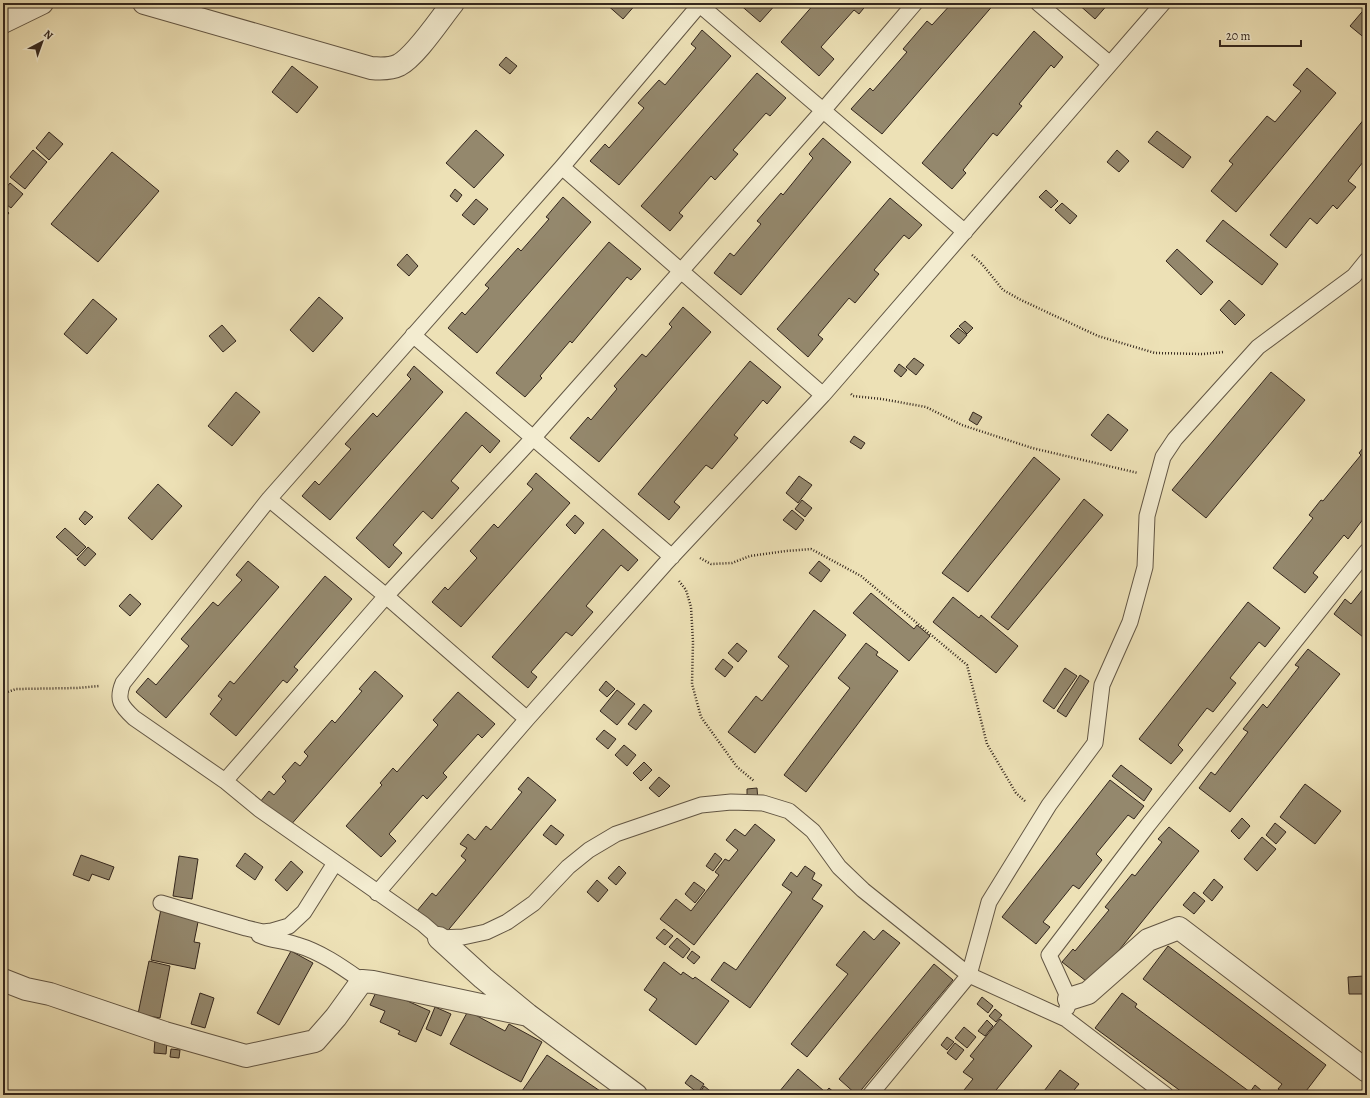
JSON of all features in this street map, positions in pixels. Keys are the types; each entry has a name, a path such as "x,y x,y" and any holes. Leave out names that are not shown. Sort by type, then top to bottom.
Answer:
{"street":[{"path":"3,22 42,3"},
{"path":"144,3 371,68 385,69 398,65 409,58 453,3"},
{"path":"1067,1009 1088,993 1148,940 1179,928 1367,1071"},
{"path":"439,938 483,978 528,1015 636,1095"},
{"path":"3,980 26,989 50,994 165,1033 246,1056 315,1040 336,1017 362,981 373,982 528,1015"}],"lane":[{"path":"225,781 386,596 534,438 823,110 915,3"},
{"path":"1038,3 1110,64"},
{"path":"377,893 527,719 673,556 823,395 1163,3"},
{"path":"961,236 823,110 700,4 562,167 269,499 123,683 120,691 120,699 123,708 134,718 225,781 259,809 423,924 439,938 463,937 486,932 507,922 534,903 568,867 589,850 616,834 701,805 731,802 763,803 789,811 813,830 839,867 863,890 969,975 1067,1009 1166,1095"},
{"path":"562,167 823,395"},
{"path":"870,1095 969,975 989,902 1048,804 1095,743 1102,685 1130,622 1145,567 1147,516 1162,457 1175,439 1258,347 1354,276 1367,260"},
{"path":"413,335 673,556"},
{"path":"269,499 386,596 527,719"},
{"path":"1067,1009 1049,956 1148,825 1367,550"},
{"path":"161,902 263,932 289,926 304,912 335,863"},
{"path":"246,928 269,940 282,940 299,945 331,960 362,981"}],"path":[{"path":"961,236 1003,290 1098,336 1155,353 1203,354 1258,347"},
{"path":"834,382 854,396 882,399 926,407 962,425 1032,448 1156,477"},
{"path":"673,556 711,564 732,562 750,556 786,550 811,549 861,576 967,665 987,744 1016,793 1042,816"},
{"path":"673,556 691,607 693,642 692,684 702,717 737,767 754,782"},
{"path":"3,695 16,689 77,688 123,683"}],"building":[{"path":"605,3 637,3 623,19"},
{"path":"738,3 777,3 760,22"},
{"path":"815,3 868,3 859,14 854,10 821,47 834,59 819,76 781,42"},
{"path":"952,3 995,3 882,134 851,109 870,88 873,91 907,52 903,49 927,21 932,25"},
{"path":"1077,3 1109,3 1095,19"},
{"path":"1367,6 1367,40 1350,26"},
{"path":"702,30 731,56 619,185 590,161 605,144 609,148 644,108 638,103 659,80 665,85 696,48 691,44"},
{"path":"1034,31 1063,57 1054,68 1051,65 1019,104 1022,106 997,136 993,133 963,170 966,173 952,189 922,163"},
{"path":"506,57 517,66 510,74 499,65"},
{"path":"292,66 318,87 297,113 272,92"},
{"path":"1307,68 1336,93 1236,212 1211,191 1233,164 1229,161 1267,116 1275,122 1301,91 1293,85"},
{"path":"757,73 786,98 770,116 766,113 733,150 738,154 715,180 711,176 679,213 683,216 670,231 641,206"},
{"path":"1365,118 1367,120 1367,157 1348,181 1356,187 1337,209 1333,205 1317,224 1310,218 1286,248 1270,235"},
{"path":"476,130 504,155 474,188 446,163"},
{"path":"1157,131 1191,157 1183,168 1148,142"},
{"path":"49,132 63,144 49,160 36,148"},
{"path":"823,138 851,162 741,295 714,273 730,253 734,256 761,224 757,221 781,193 783,195 813,158 809,154"},
{"path":"33,150 47,162 25,189 10,177"},
{"path":"1117,150 1129,161 1119,172 1107,162"},
{"path":"112,152 159,191 98,262 51,224"},
{"path":"10,183 23,194 11,208 3,202 3,191"},
{"path":"455,189 462,195 457,202 450,196"},
{"path":"1046,190 1058,201 1051,208 1039,197"},
{"path":"563,197 591,222 477,353 448,328 462,312 465,315 489,288 485,285 518,248 521,251 549,219 546,217"},
{"path":"890,198 922,225 909,239 904,235 874,270 879,274 855,303 849,298 818,335 823,339 808,357 777,329"},
{"path":"476,199 488,209 474,225 462,215"},
{"path":"1062,203 1077,216 1070,224 1055,210"},
{"path":"3,207 9,213 3,220"},
{"path":"1223,220 1278,264 1262,285 1206,241"},
{"path":"609,242 641,269 631,280 627,277 572,343 570,341 540,376 542,378 525,397 496,373"},
{"path":"1177,249 1213,282 1201,295 1166,261"},
{"path":"407,254 418,266 409,276 397,265"},
{"path":"319,297 343,318 313,352 290,330"},
{"path":"93,299 117,319 87,354 64,334"},
{"path":"1229,300 1245,315 1235,325 1220,310"},
{"path":"683,307 711,332 599,462 570,438 588,417 591,420 617,389 614,386 642,354 646,357 672,327 669,324"},
{"path":"965,321 973,328 967,334 959,326"},
{"path":"222,325 236,341 223,352 209,336"},
{"path":"958,328 967,335 959,344 950,336"},
{"path":"914,358 924,365 916,375 906,367"},
{"path":"750,361 781,387 767,404 763,400 734,435 738,438 712,469 706,465 674,502 680,507 669,520 638,494"},
{"path":"899,364 907,370 901,377 894,371"},
{"path":"414,366 443,392 330,520 302,496 315,481 319,485 351,449 345,444 373,413 377,417 411,379 407,375"},
{"path":"1271,372 1305,400 1206,518 1172,490"},
{"path":"236,392 260,412 232,446 208,426"},
{"path":"466,412 500,441 490,453 482,445 451,481 459,488 432,519 423,511 393,545 402,553 389,568 356,538"},
{"path":"973,412 982,417 977,425 969,420"},
{"path":"1108,414 1128,430 1111,451 1091,435"},
{"path":"854,436 865,443 861,449 850,442"},
{"path":"1367,443 1367,514 1348,539 1344,535 1313,573 1318,577 1305,593 1273,568 1313,518 1309,515 1321,500 1323,501 1361,455 1359,453"},
{"path":"1034,457 1060,479 968,592 942,573"},
{"path":"536,473 570,503 461,627 432,602 445,587 448,590 477,558 470,551 494,524 498,528 533,489 527,484"},
{"path":"799,476 812,485 798,503 786,493"},
{"path":"158,484 182,506 152,540 128,518"},
{"path":"1084,499 1103,515 1008,630 991,617"},
{"path":"802,500 812,508 805,517 795,509"},
{"path":"792,510 804,520 796,530 783,520"},
{"path":"85,511 93,517 85,525 79,519"},
{"path":"575,515 584,523 575,534 566,525"},
{"path":"65,528 86,547 77,556 56,537"},
{"path":"603,529 638,560 628,571 621,565 586,606 593,612 572,636 566,632 531,672 537,677 528,688 492,657"},
{"path":"88,547 96,554 85,566 77,559"},
{"path":"248,561 279,587 166,718 136,692 148,678 156,685 189,646 181,639 213,602 218,606 242,580 236,575"},
{"path":"819,561 830,570 821,582 809,573"},
{"path":"325,576 352,599 294,667 298,670 287,683 283,680 236,736 210,714 222,699 218,696 230,681 234,684"},
{"path":"1367,584 1367,632 1363,637 1334,614 1345,599 1351,604"},
{"path":"871,593 914,629 917,625 930,636 909,661 853,613"},
{"path":"130,594 141,604 130,616 119,606"},
{"path":"953,597 979,618 981,615 1018,646 996,673 933,622"},
{"path":"1248,602 1280,628 1265,647 1259,642 1230,678 1236,683 1213,712 1207,708 1178,745 1183,750 1171,764 1139,739"},
{"path":"814,610 846,635 755,753 728,732 756,696 762,701 789,666 778,657"},
{"path":"737,643 747,651 738,662 728,653"},
{"path":"866,643 878,652 876,655 898,671 806,792 784,775 850,688 838,678"},
{"path":"1308,649 1340,674 1230,812 1199,788 1211,772 1215,775 1248,732 1243,729 1263,704 1267,708 1299,667 1295,665"},
{"path":"723,659 733,667 725,677 715,669"},
{"path":"1065,668 1077,676 1054,709 1043,701"},
{"path":"375,671 403,696 289,827 260,802 269,791 274,795 286,781 282,777 295,762 300,766 308,756 304,752 332,720 335,723 362,691 359,689"},
{"path":"1080,675 1089,681 1066,717 1057,711"},
{"path":"606,681 615,689 607,697 599,690"},
{"path":"617,690 635,704 617,725 600,711"},
{"path":"458,692 495,724 482,738 478,734 443,773 447,777 427,799 423,795 389,834 396,841 381,857 346,826 382,785 380,783 393,768 397,772 438,725 433,720"},
{"path":"644,704 652,711 636,730 628,724"},
{"path":"604,730 616,739 608,749 596,739"},
{"path":"624,745 636,755 627,766 615,755"},
{"path":"644,762 652,770 641,781 633,773"},
{"path":"1121,765 1152,789 1144,801 1112,776"},
{"path":"528,777 556,800 445,934 417,911 432,893 436,896 466,860 461,856 467,848 460,844 468,834 475,840 486,826 491,830 522,792 518,789"},
{"path":"659,777 670,786 659,797 649,788"},
{"path":"1110,780 1144,806 1134,819 1128,815 1096,854 1102,860 1079,889 1073,885 1043,922 1050,927 1036,944 1002,917"},
{"path":"1305,784 1341,811 1315,844 1280,817"},
{"path":"757,788 758,801 747,801 747,789"},
{"path":"1242,818 1250,826 1239,839 1231,831"},
{"path":"1275,823 1286,832 1276,844 1266,835"},
{"path":"755,824 775,840 694,945 660,919 676,899 691,911 719,875 715,872 725,859 729,861 738,850 726,840 735,829 745,836"},
{"path":"551,825 564,835 556,845 543,835"},
{"path":"1169,827 1199,851 1091,985 1062,962 1073,949 1075,951 1109,910 1105,907 1132,874 1135,876 1162,842 1158,839"},
{"path":"1262,837 1276,849 1257,871 1244,859"},
{"path":"245,853 263,867 255,880 236,866"},
{"path":"715,853 722,859 713,871 706,866"},
{"path":"81,855 114,867 109,880 92,874 89,881 73,875"},
{"path":"179,856 198,859 192,899 173,896"},
{"path":"291,861 303,872 287,891 275,880"},
{"path":"619,866 626,873 616,885 608,878"},
{"path":"805,866 815,873 812,879 822,885 812,899 823,906 750,1008 711,980 724,962 736,970 792,892 782,885 791,872 797,877"},
{"path":"1214,879 1223,887 1212,901 1203,893"},
{"path":"597,880 608,890 598,902 587,892"},
{"path":"694,882 705,890 695,903 685,894"},
{"path":"1194,892 1205,901 1194,914 1183,905"},
{"path":"161,909 199,917 194,942 200,943 195,969 151,960"},
{"path":"664,929 673,936 665,945 656,938"},
{"path":"883,930 900,943 807,1057 791,1044 848,974 836,965 864,931 874,940"},
{"path":"677,938 690,949 683,958 669,947"},
{"path":"1168,946 1326,1065 1303,1095 1286,1095 1278,1089 1282,1084 1143,979"},
{"path":"291,951 313,963 279,1025 257,1013"},
{"path":"692,951 700,957 694,964 687,958"},
{"path":"149,961 170,966 160,1018 138,1014"},
{"path":"664,962 681,975 683,972 693,979 695,977 729,1001 696,1045 649,1010 657,999 644,990"},
{"path":"934,964 953,980 857,1095 839,1079"},
{"path":"1364,976 1366,994 1349,994 1348,977"},
{"path":"378,988 430,1011 416,1042 398,1034 400,1031 380,1022 385,1011 370,1005"},
{"path":"200,993 214,998 205,1028 191,1024"},
{"path":"1122,993 1137,1004 1135,1007 1250,1092 1255,1085 1262,1091 1259,1095 1186,1095 1095,1028"},
{"path":"982,997 993,1006 988,1013 977,1004"},
{"path":"435,1007 451,1014 441,1036 426,1029"},
{"path":"995,1009 1002,1015 996,1022 989,1016"},
{"path":"468,1011 505,1031 509,1024 542,1042 521,1082 450,1044"},
{"path":"1000,1019 1032,1046 992,1095 960,1095 973,1079 963,1072 974,1059 970,1056"},
{"path":"987,1020 993,1026 985,1036 978,1031"},
{"path":"964,1027 976,1037 967,1048 955,1038"},
{"path":"947,1037 954,1042 947,1050 941,1045"},
{"path":"155,1039 167,1041 166,1054 154,1053"},
{"path":"955,1043 964,1050 956,1060 947,1053"},
{"path":"171,1049 180,1050 179,1058 170,1057"},
{"path":"547,1055 606,1095 529,1095 522,1091"},
{"path":"798,1069 824,1091 820,1095 782,1095 779,1092"},
{"path":"1060,1070 1079,1084 1070,1095 1041,1095"},
{"path":"691,1075 704,1084 698,1093 685,1083"},
{"path":"704,1086 714,1094 699,1094"},
{"path":"829,1088 837,1095 823,1095"}]}
